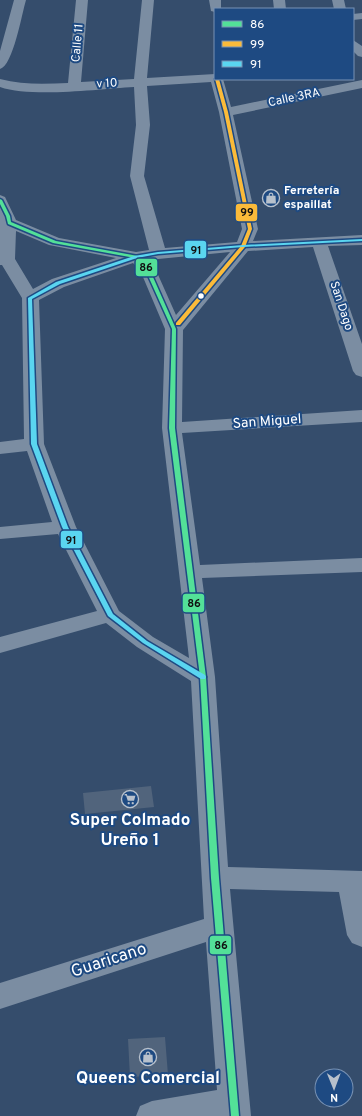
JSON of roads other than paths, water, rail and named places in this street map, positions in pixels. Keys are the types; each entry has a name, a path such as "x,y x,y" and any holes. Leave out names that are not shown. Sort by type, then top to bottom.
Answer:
{"street":[{"path":"0,65 6,51 20,0"},
{"name":"Calle 11","path":"74,86 82,0"},
{"path":"148,0 140,82 143,125 137,176 158,253"},
{"name":"v 10","path":"0,83 9,86 44,88 214,78"},
{"path":"174,329 243,246 250,229 226,112 217,80"},
{"name":"Calle 3RA","path":"226,112 362,84"},
{"path":"0,200 6,219 6,248 4,259 30,298 34,444 65,527 110,615 145,642 203,676"},
{"path":"6,219 55,242 136,257 147,268 174,329 172,428 203,676 215,878 234,1109 152,1116"},
{"path":"30,298 58,283 136,257 158,253 243,246 362,240"},
{"name":"San Dago","path":"320,242 362,371"},
{"name":"San Miguel","path":"172,428 362,416"},
{"path":"0,448 34,444"},
{"path":"0,533 65,527"},
{"path":"190,572 362,566"},
{"path":"0,645 110,615"},
{"path":"215,878 356,882 362,935"},
{"name":"Guaricano","path":"0,996 219,926"}],"place":[{"name":"Ferretería espaillat","path":"271,198"},
{"name":"Super Colmado Ureño 1","path":"130,799"},
{"name":"Queens Comercial","path":"148,1057"}]}
